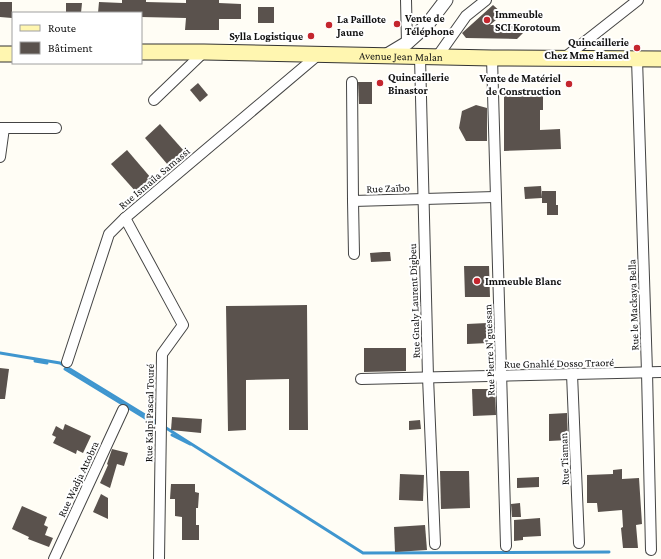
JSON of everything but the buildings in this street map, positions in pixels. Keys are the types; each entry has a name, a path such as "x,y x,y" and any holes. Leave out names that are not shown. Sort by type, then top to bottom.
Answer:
{"main road":[{"name":"Avenue Jean Malan","path":"142,52 563,59 661,59"},
{"path":"0,54 12,54"}],"street":[{"path":"406,0 407,44"},
{"path":"387,55 407,44 427,25 446,0"},
{"path":"437,56 466,16 486,0"},
{"path":"563,59 638,0"},
{"path":"154,100 204,52"},
{"name":"Rue Ismaïla Samassi","path":"67,362 109,234 124,218 318,55"},
{"name":"Rue Gnaly Laurent Digbeu","path":"420,57 434,544"},
{"name":"Rue Pierre N'guessan","path":"492,58 506,546"},
{"name":"Rue le Mackaya Bella","path":"637,59 651,550"},
{"name":"Rue Zaïbo","path":"352,82 353,201 495,197"},
{"path":"0,157 2,128 56,128"},
{"path":"353,201 354,254"},
{"name":"Rue Kalpi Pascal Touré","path":"124,218 183,325 162,354 159,559"},
{"name":"Rue Gnahlé Dosso Traoré","path":"361,379 661,372"},
{"name":"Rue Tiaman","path":"572,374 579,543"},
{"name":"Rue Wadja Attobra","path":"54,559 123,410"}],"waterway":[{"path":"0,353 60,363 158,423"},
{"path":"35,361 47,363"},
{"path":"65,369 155,424"},
{"path":"163,426 363,553 609,552"},
{"path":"172,435 190,444"}],"place":[{"name":"Immeuble SCI Korotoum","path":"487,20"},
{"name":"Vente de Téléphone","path":"397,24"},
{"name":"La Paillote Jaune","path":"329,25"},
{"name":"Sylla Logistique","path":"311,36"},
{"name":"Quincaillerie Chez Mme Hamed","path":"637,48"},
{"name":"Quincaillerie Binastor","path":"380,83"},
{"name":"Vente de Matériel de Construction","path":"569,84"},
{"name":"Immeuble Blanc","path":"477,281"}]}
